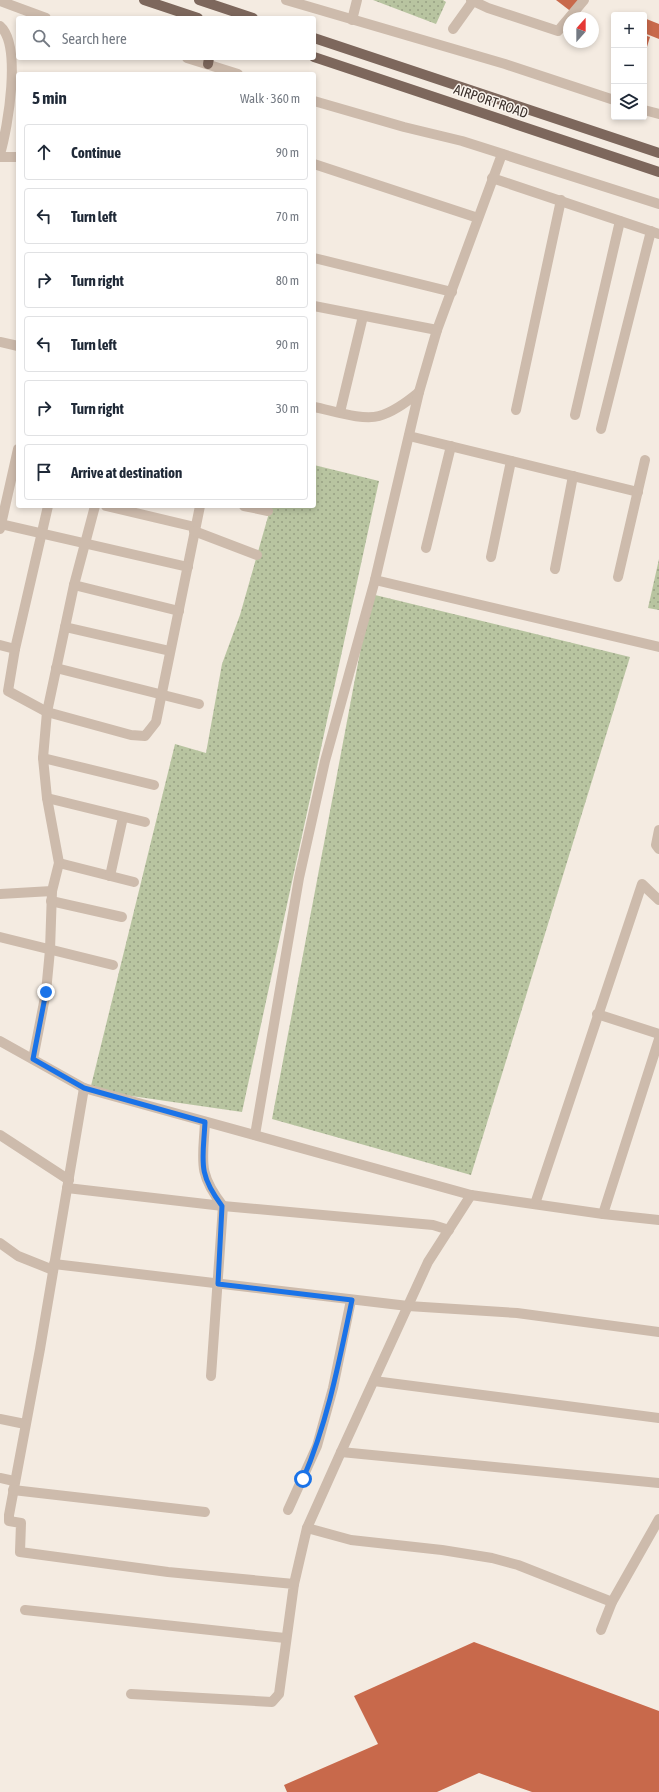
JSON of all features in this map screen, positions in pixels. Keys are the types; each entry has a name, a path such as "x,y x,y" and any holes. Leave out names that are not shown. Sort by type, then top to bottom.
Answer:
{"main road":[{"path":"144,0 192,16"},
{"path":"199,0 247,16"},
{"name":"AIRPORT ROAD","path":"316,39 659,152"},
{"name":"AIRPORT ROAD","path":"316,58 659,172"}],"street":[{"path":"286,0 505,64 611,99"},
{"path":"352,20 357,0"},
{"path":"488,8 495,0"},
{"path":"454,29 472,1 488,8 558,31 584,0"},
{"path":"0,1 41,16"},
{"path":"0,26 5,30 9,39 12,75 8,122 2,141 0,156 16,157"},
{"path":"209,61 234,72"},
{"path":"316,102 502,154 659,204"},
{"path":"647,111 659,114"},
{"path":"255,1136 299,878 325,761 375,580 419,392 437,330 502,154"},
{"path":"316,165 478,218"},
{"path":"492,178 655,232 601,429"},
{"path":"516,410 561,200"},
{"path":"575,415 620,221"},
{"path":"316,258 452,292"},
{"path":"316,306 437,330"},
{"path":"340,412 363,316"},
{"path":"0,342 16,346"},
{"path":"316,407 368,417 378,416 399,407 419,392"},
{"path":"409,436 638,492"},
{"path":"426,548 451,446"},
{"path":"16,458 0,527 42,534 188,567"},
{"path":"618,577 645,460"},
{"path":"491,557 511,461"},
{"path":"555,569 573,476"},
{"path":"48,508 15,650 4,690 47,712 131,735 145,736 156,722 200,508"},
{"path":"33,1059 46,992 50,950 51,896 58,863 47,798 43,758 47,712 74,585 94,508"},
{"path":"114,508 195,529 257,555"},
{"path":"254,508 268,511"},
{"path":"375,580 659,647"},
{"path":"74,585 179,611"},
{"path":"65,627 170,651"},
{"path":"0,645 15,650"},
{"path":"56,668 199,704"},
{"path":"43,758 154,785"},
{"path":"47,798 145,822"},
{"path":"110,876 123,817"},
{"path":"659,830 656,845 659,849"},
{"path":"58,863 134,882"},
{"path":"535,1204 597,1014 642,884 659,900"},
{"path":"0,894 51,896 122,917"},
{"path":"0,937 113,965"},
{"path":"597,1014 659,1034"},
{"path":"603,1214 659,1039"},
{"path":"0,1041 84,1088 471,1195 603,1214 659,1220"},
{"path":"84,1088 9,1521 20,1523 20,1552 168,1572 294,1584"},
{"path":"205,1122 204,1173 210,1190 222,1206 211,1376"},
{"path":"0,1135 68,1184 222,1206 433,1225 449,1230"},
{"path":"131,1694 272,1702 278,1694 294,1584 307,1528 428,1262 471,1195"},
{"path":"0,1243 18,1256 54,1267 408,1306 517,1313 659,1332"},
{"path":"288,1510 317,1446 333,1388 352,1300"},
{"path":"374,1381 659,1418"},
{"path":"0,1419 25,1424"},
{"path":"341,1452 659,1483"},
{"path":"0,1478 14,1486 205,1512"},
{"path":"601,1630 612,1602 659,1519"},
{"path":"307,1528 351,1540 442,1550 492,1558 518,1565 612,1602"},
{"path":"25,1610 285,1638"}],"green space":[{"path":"373,0 443,0 446,2 436,24"},
{"path":"316,465 379,481 242,1112 90,1090 175,744 206,753 222,664 240,615 270,508 316,508"},
{"path":"659,559 659,610 648,608"},
{"path":"371,594 630,657 471,1175 272,1119"}],"building":[{"path":"556,0 583,0 574,12"},
{"path":"647,19 659,24 659,39 647,34"},
{"path":"647,36 650,37 647,47"},
{"path":"474,1642 659,1711 659,1792 532,1792 479,1773 437,1792 287,1792 284,1785 378,1744 354,1696"}],"route":[{"path":"46,992 33,1059 84,1088 205,1122 203,1166 210,1190 222,1206 218,1284 352,1300 333,1388 317,1446 303,1479"}]}
